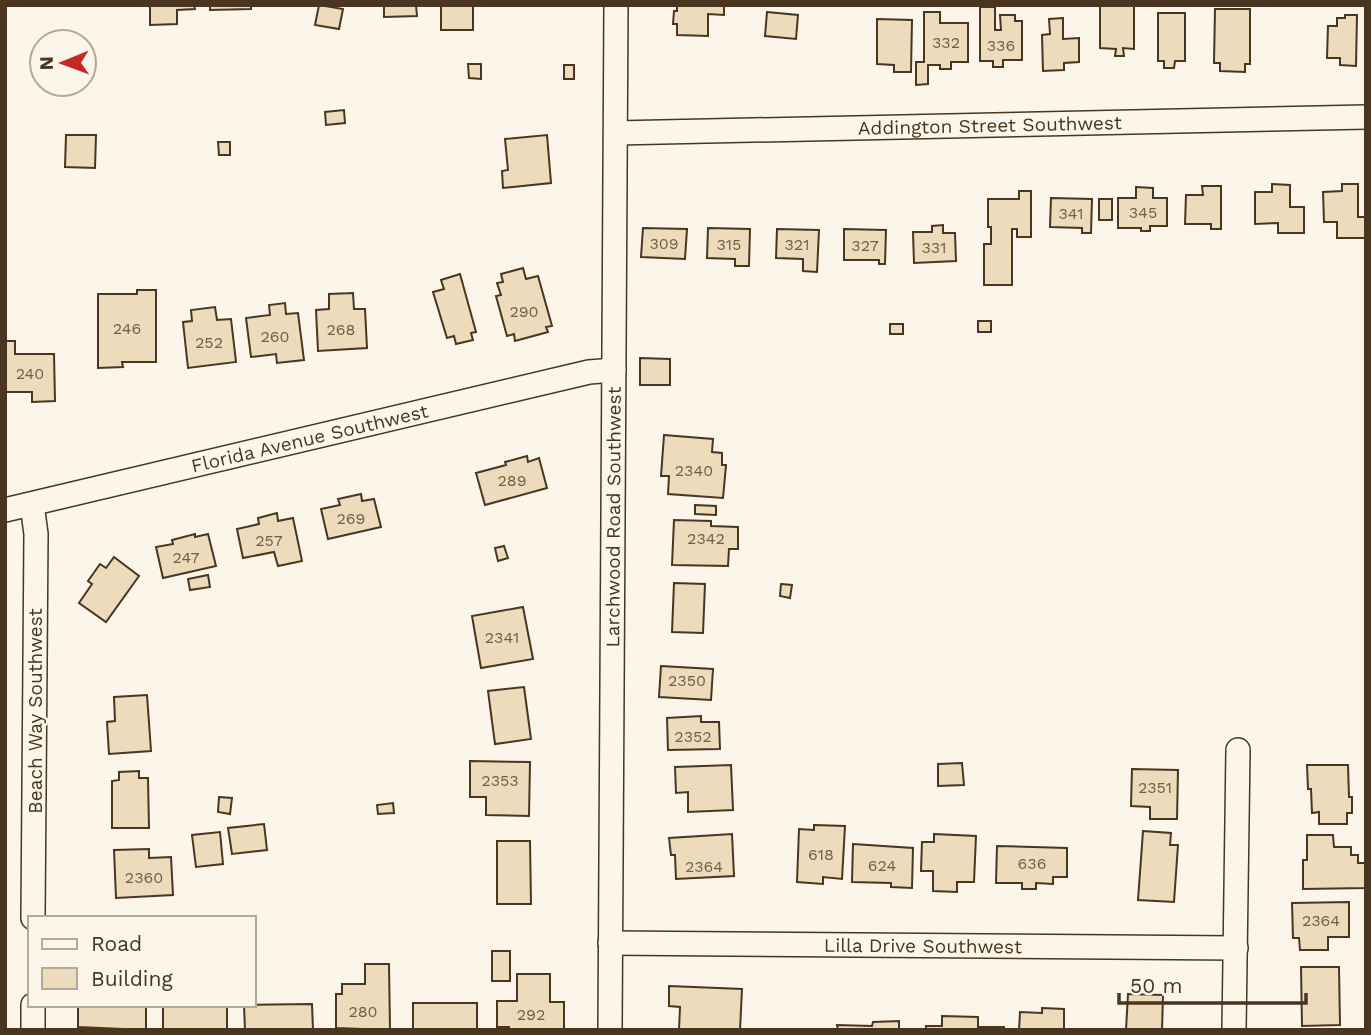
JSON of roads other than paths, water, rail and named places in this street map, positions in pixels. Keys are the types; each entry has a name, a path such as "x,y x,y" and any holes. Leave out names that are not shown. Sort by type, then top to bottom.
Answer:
{"street":[{"name":"Larchwood Road Southwest","path":"610,1030 616,5"},
{"name":"Addington Street Southwest","path":"616,133 1366,117"},
{"name":"Florida Avenue Southwest","path":"5,510 589,372 614,370"},
{"name":"Beach Way Southwest","path":"32,503 36,534 33,916"},
{"path":"1234,1030 1238,750"},
{"name":"Lilla Drive Southwest","path":"610,943 1236,948"},
{"path":"33,1007 33,1030"}]}
